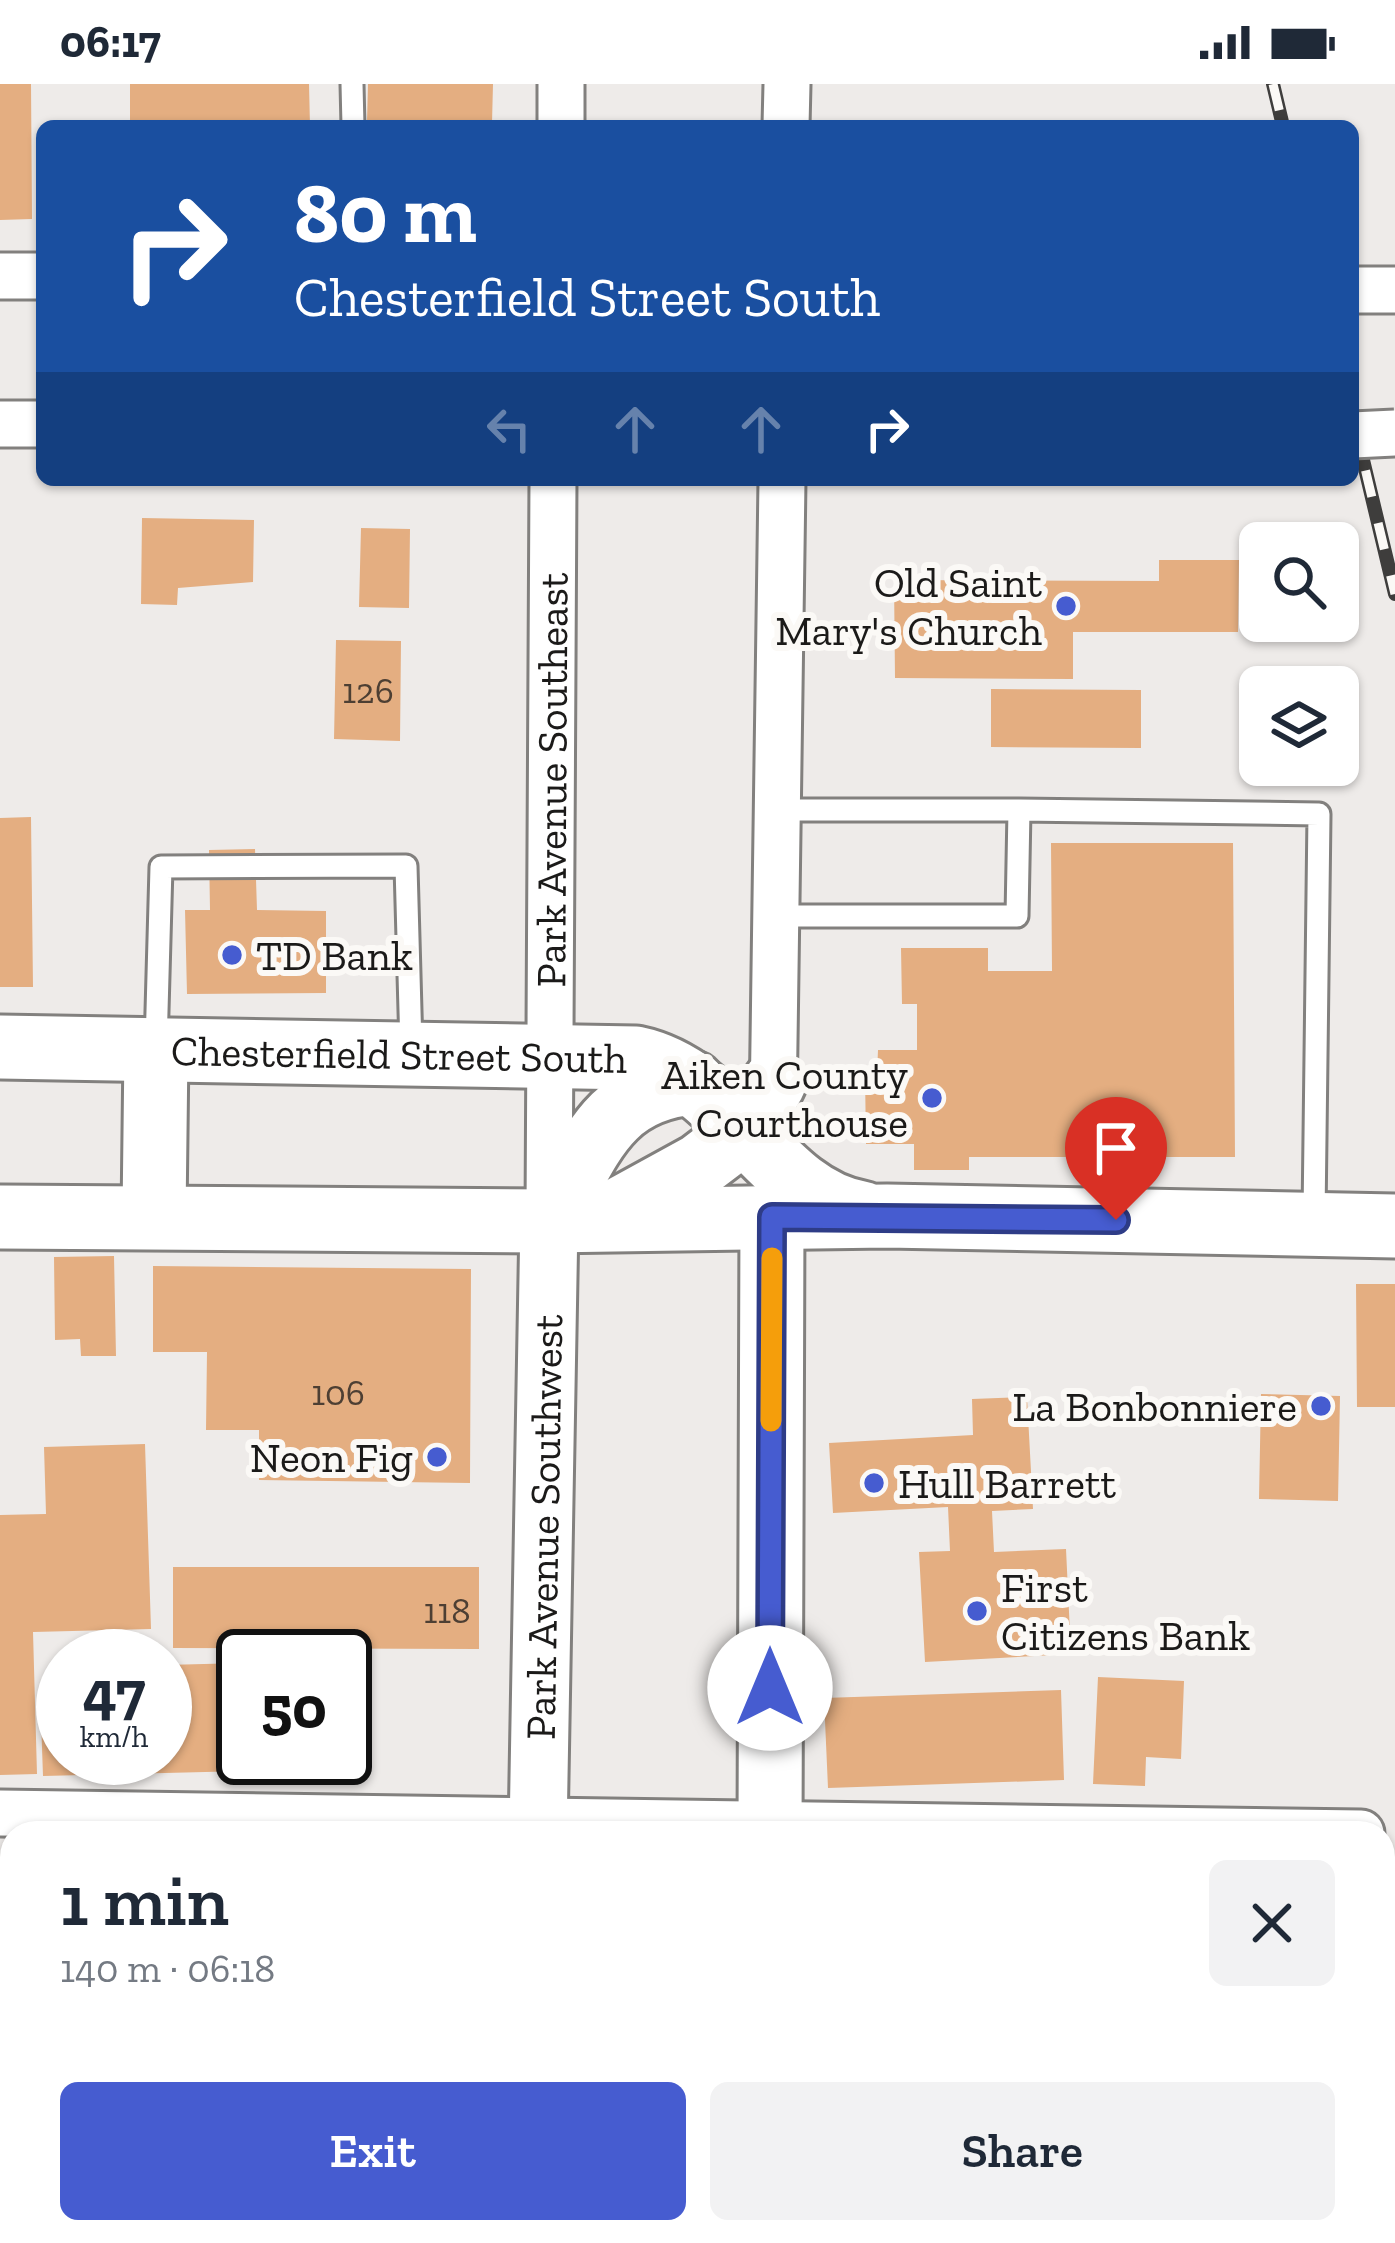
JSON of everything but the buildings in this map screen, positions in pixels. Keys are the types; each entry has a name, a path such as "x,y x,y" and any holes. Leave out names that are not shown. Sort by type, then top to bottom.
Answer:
{"main road":[{"name":"Chesterfield Street South","path":"0,1047 636,1058 667,1064 764,1123 819,1199 887,1216"},
{"path":"154,1215 156,1050"},
{"path":"575,1221 619,1110 659,1086 694,1083"},
{"path":"575,1221 700,1165 764,1123"},
{"name":"Chesterfield Street South","path":"0,1216 575,1221 887,1216 1395,1226"},
{"path":"770,1821 772,1217"}],"street":[{"path":"561,84 561,120"},
{"path":"786,120 787,84"},
{"path":"0,276 36,276"},
{"path":"1359,290 1395,290"},
{"path":"0,424 36,424"},
{"path":"1359,435 1395,433"},
{"name":"Park Avenue Southeast","path":"553,486 549,1056 575,1221"},
{"path":"772,1217 764,1123 776,916 782,486"},
{"name":"Park Avenue Southwest","path":"538,1821 575,1221"},
{"path":"0,1813 307,1821"}],"lane":[{"path":"352,84 352,120"},
{"path":"777,810 1318,814 1313,1224"},
{"path":"776,916 1017,916 1019,810"},
{"path":"156,1050 161,867 406,866 411,1053"}],"railway":[{"path":"1273,84 1282,120"},
{"path":"1359,443 1395,594"}],"slow traffic":[{"path":"771,1421 772,1258"}],"place":[{"name":"Old Saint Mary's Church","path":"1066,606"},
{"name":"TD Bank","path":"232,955"},
{"name":"Aiken County Courthouse","path":"932,1098"},
{"name":"La Bonbonniere","path":"1321,1406"},
{"name":"Neon Fig","path":"437,1457"},
{"name":"Hull Barrett","path":"874,1483"},
{"name":"First Citizens Bank","path":"977,1611"}],"route":[{"path":"770,1688 772,1217 1116,1220"}]}
